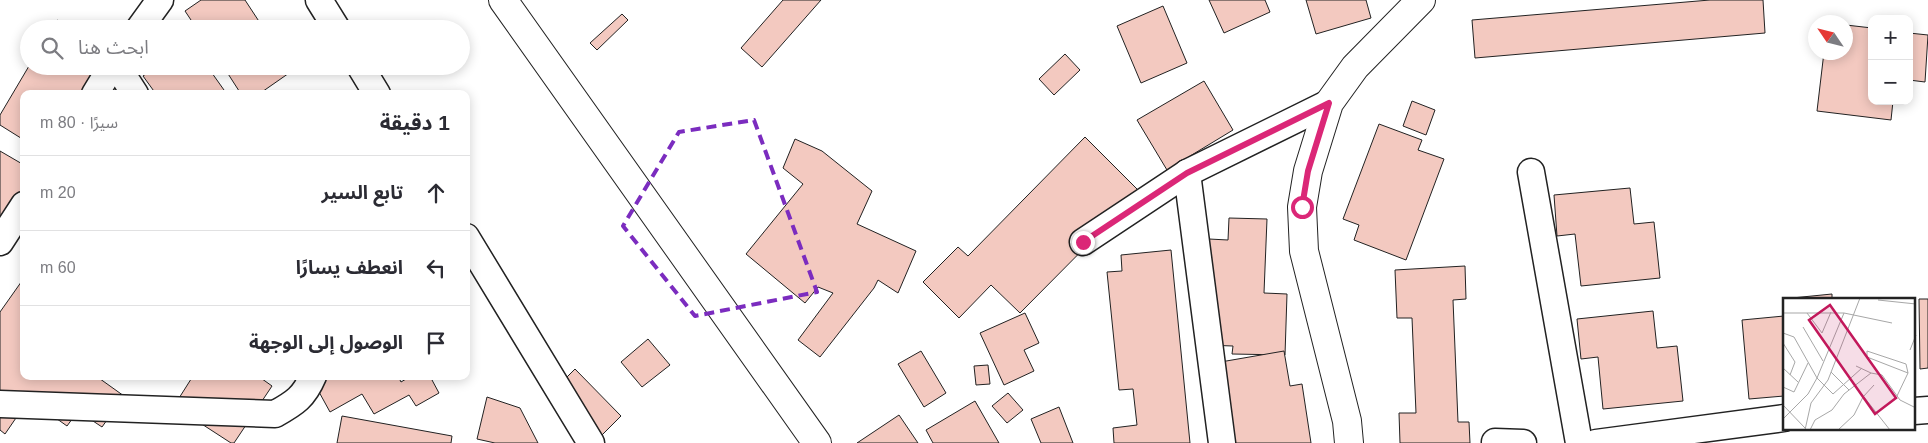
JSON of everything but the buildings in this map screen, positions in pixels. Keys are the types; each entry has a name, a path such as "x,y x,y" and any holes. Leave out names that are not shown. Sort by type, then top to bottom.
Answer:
{"main road":[{"path":"504,0 817,443"},
{"path":"1349,443 1347,421 1304,251 1302,207 1308,171 1329,103 1355,67 1386,32 1421,0"}],"street":[{"path":"146,20 160,0"},
{"path":"319,0 331,20"},
{"path":"97,90 107,75"},
{"path":"123,75 133,90"},
{"path":"365,75 375,90"},
{"path":"1083,242 1187,173 1329,103"},
{"path":"1531,172 1579,443"},
{"path":"1187,173 1222,443"},
{"path":"0,242 20,211"},
{"path":"470,244 591,443"},
{"path":"0,404 275,414 294,403 306,391 311,380"},
{"path":"1596,443 1767,427"},
{"path":"1495,442 1523,443"}],"highlighted area":[{"path":"754,120 817,292 695,316 623,226 679,132"}],"route":[{"path":"1083,242 1187,173 1329,103 1308,171 1302,207"}]}
